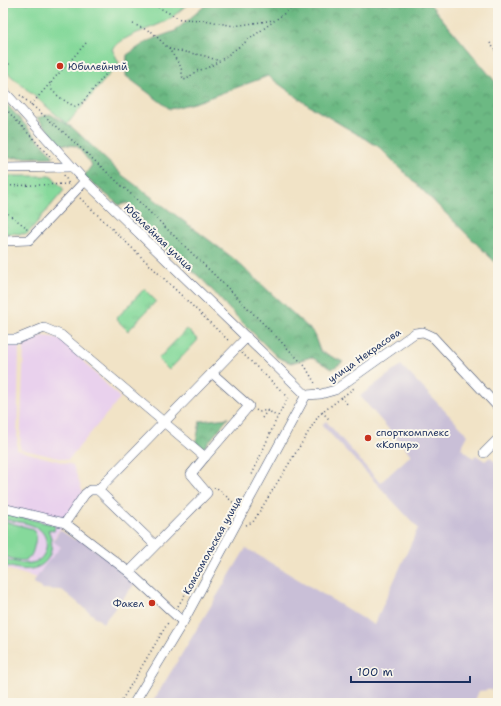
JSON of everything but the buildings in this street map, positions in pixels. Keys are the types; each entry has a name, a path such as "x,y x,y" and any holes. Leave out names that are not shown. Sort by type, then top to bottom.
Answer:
{"street":[{"name":"Юбилейная улица","path":"3,90 85,181 306,395"},
{"path":"3,168 72,167"},
{"path":"3,241 29,240 85,181"},
{"path":"3,339 17,339 44,328 61,335 205,457"},
{"name":"улица Некрасова","path":"306,395 321,394 335,390 415,332 423,332 432,336 498,406"},
{"path":"98,490 247,337"},
{"path":"129,572 207,493 191,474 205,457 253,407 212,373"},
{"name":"Комсомольская улица","path":"134,703 183,622 306,395"},
{"path":"484,453 497,441"},
{"path":"65,523 85,494 90,490 98,490 155,545"},
{"path":"3,508 65,523 129,572 183,622"}],"path":[{"path":"133,24 152,32 169,49 181,67 182,80 186,80 196,71 207,68 221,60 275,20 301,3"},
{"path":"494,3 498,7"},
{"path":"158,7 180,19 204,20 234,26 275,20"},
{"path":"490,43 498,54"},
{"path":"31,104 86,44"},
{"path":"169,49 221,60"},
{"path":"3,70 10,63"},
{"path":"52,81 50,86 52,90 69,104 75,106 82,103 114,64"},
{"path":"20,95 67,135 133,196 250,310 305,366 321,394"},
{"path":"3,106 60,168 74,193 288,397 250,479"},
{"path":"3,186 69,184"},
{"path":"3,208 3,211 26,227 29,240"},
{"path":"253,522 319,415 355,387"},
{"path":"341,397 348,405"},
{"path":"253,407 259,412 268,410 277,418"},
{"path":"253,407 261,411"},
{"path":"262,418 268,410"},
{"path":"322,412 329,419"},
{"path":"207,493 216,487 238,506"},
{"path":"120,703 210,553"}],"shaded area":[{"path":"42,336 60,338 120,398 68,460 20,449 24,346 30,340"},
{"path":"3,342 19,345 17,450 73,465 83,493 53,540 61,547 37,578 3,568"},
{"path":"401,365 468,435 461,448 473,458 476,455 485,461 490,457 498,465 498,689 479,691 474,703 152,703 246,548 374,625 418,528 322,425 326,421 380,483 411,455 360,396"},
{"path":"60,530 75,540 80,538 137,581 103,623 62,590 42,589 33,583 45,565 61,547 53,541"}],"green space":[{"name":"Юбилейный","path":"3,3 189,3 174,16 130,36 112,49 119,63 67,124 3,69"},
{"path":"208,3 429,3 498,85 498,265 379,147 308,105 268,76 197,102 170,109 126,76 127,55 148,41 175,31"},
{"path":"3,100 54,157 3,158"},
{"path":"50,114 73,128 122,175 233,258 313,332 320,351 343,362 332,369 311,357 291,363 277,357 230,310 203,280 149,235 140,216 128,203 119,205 84,176 92,165 77,146 60,144 37,118"},
{"path":"3,176 52,176 64,190 27,234 3,233"},
{"path":"144,289 156,301 128,331 116,319"},
{"path":"187,329 198,340 169,370 158,359"},
{"path":"228,418 204,448 196,443 200,421"},
{"path":"3,513 55,525 54,531 48,530 52,542 50,554 43,564 38,567 24,570 3,565 3,559 24,563 36,561 44,554 46,544 43,533 39,529 27,524 3,519"},
{"path":"3,521 30,528 35,531 36,539 32,553 26,560 18,560 3,556"}],"place":[{"name":"Юбилейный","path":"60,66"},
{"name":"спорткомплекс «Копир»","path":"368,438"},
{"name":"Факел","path":"152,603"}]}
